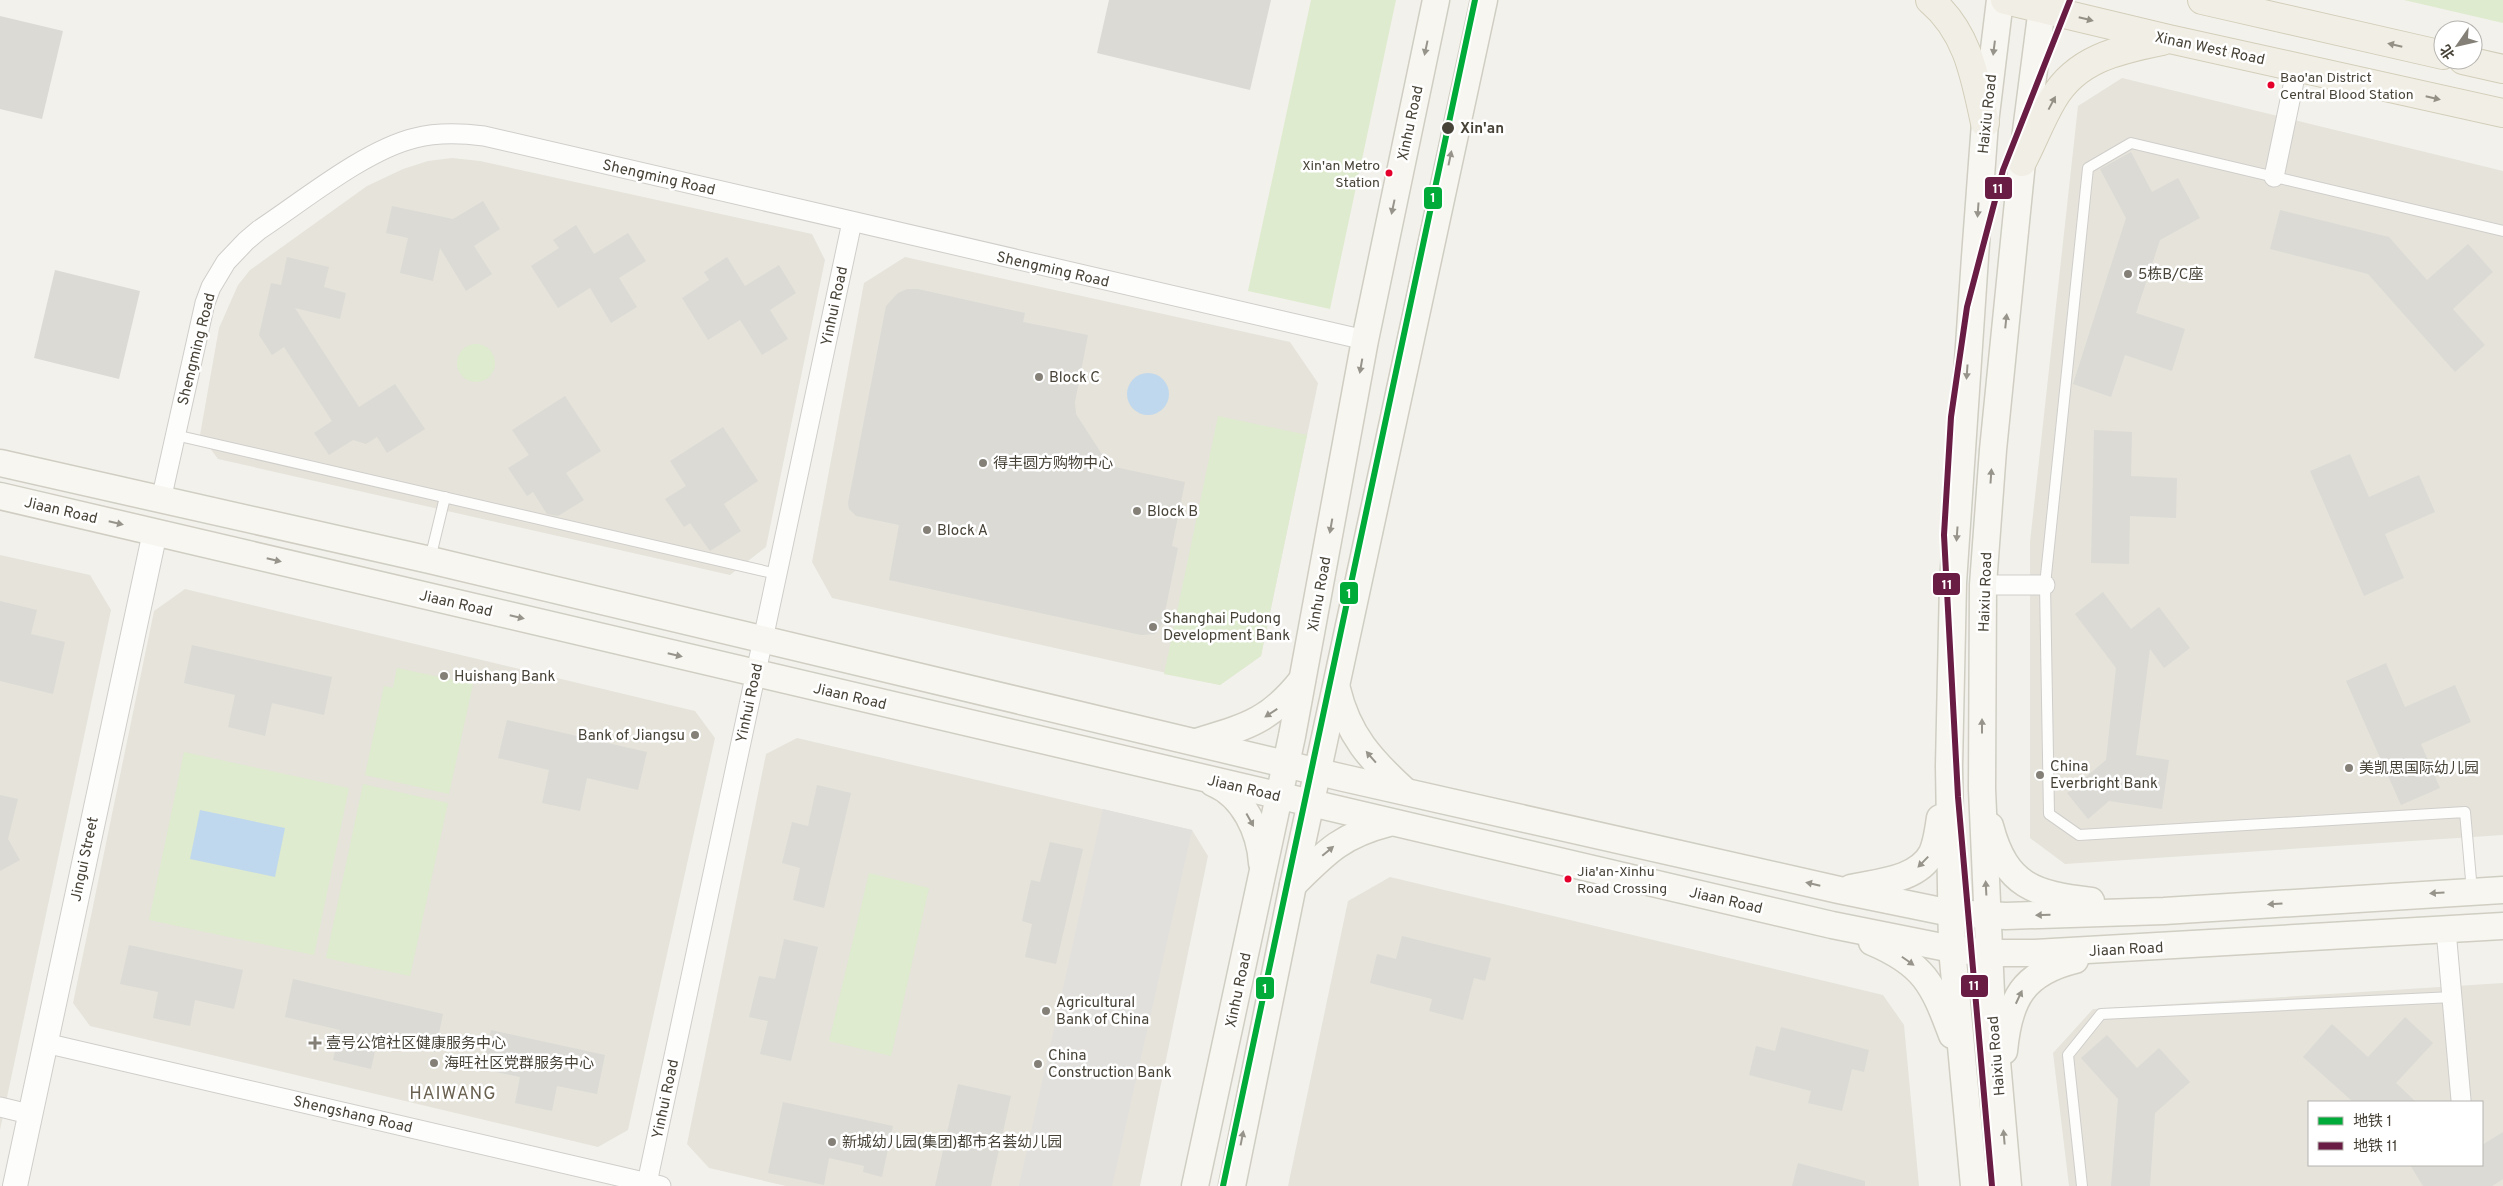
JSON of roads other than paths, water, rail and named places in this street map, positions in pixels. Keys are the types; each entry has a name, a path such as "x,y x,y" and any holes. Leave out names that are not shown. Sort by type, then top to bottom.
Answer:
{"main road":[{"name":"Xinhu Road","path":"1195,1186 1304,677 1365,340 1436,0"},
{"path":"1930,0 1952,25 1963,42 1973,69 1985,123"},
{"name":"Haixiu Road","path":"1974,1186 1952,949 1949,766 1953,584 1985,123 2000,0"},
{"name":"Xinan West Road","path":"2005,0 2042,4 2169,39 2503,113"},
{"path":"2202,0 2433,54"},
{"name":"Haixiu Road","path":"2008,1186 1987,916 1982,789 1983,585 1993,450 2022,162 2042,4"},
{"path":"1232,1186 1310,804 1484,7"},
{"path":"2022,162 2052,100 2064,84 2080,69 2100,57 2169,39"},
{"path":"2483,64 2503,69"},
{"path":"6,469 161,500 430,560 1318,772 1839,890 1951,913 1987,916 2164,911 2503,890"},
{"name":"Jiaan Road","path":"5,495 1279,797 1832,925 1952,949 1989,952 2110,950 2503,926"},
{"path":"1195,743 1232,731 1263,718 1278,708 1304,677"},
{"path":"1336,685 1342,708 1358,743 1382,771 1406,792"},
{"path":"1839,890 1894,879 1919,867 1925,861 1936,842 1949,766"},
{"path":"1201,778 1220,786 1234,797 1246,814 1254,828 1261,850 1263,873"},
{"path":"1982,789 2000,856 2019,880 2030,888 2044,894 2060,897 2164,911"},
{"path":"1530,855 1519,848 1515,840 1515,834 1521,824 1534,821"},
{"path":"1293,885 1342,840 1369,828 1390,822"},
{"path":"1832,925 1895,953 1915,966 1926,977 1940,1004 1962,1064"},
{"path":"2000,1096 2005,1042 2012,1014 2022,990 2035,976 2046,969 2110,950"},
{"path":"1229,1031 1238,1019 1249,1018 1258,1024 1262,1040"}],"street":[{"path":"2274,177 2297,67"},
{"name":"Shengming Road","path":"161,500 205,303 218,274 226,262 259,230 366,159 397,144 447,133 484,136 1365,340"},
{"name":"Yinhui Road","path":"654,1184 762,640 852,222"},
{"name":"Jingui Street","path":"15,1186 155,532"},
{"path":"1983,585 2045,585"},
{"path":"2446,930 2461,1100"},
{"name":"Shengshang Road","path":"45,1043 654,1184"},
{"path":"0,1107 29,1114"}],"lane":[{"path":"2472,891 2465,812 2078,835 2050,814 2045,585 2088,168 2131,143 2503,230"},
{"path":"175,435 777,574"},
{"path":"430,560 445,497"},
{"path":"2082,1186 2068,1055 2101,1014 2452,997"}],"water":[{"path":"1148,373 1163,379 1169,394 1163,409 1148,415 1133,409 1127,394 1133,379"},
{"path":"200,810 285,828 275,877 190,859"}],"metro line":[{"name":"1","path":"1223,1186 1475,0"},
{"name":"11","path":"1992,1186 1958,797 1944,535 1951,417 1967,307 2003,170 2070,0"}],"place":[{"name":"Bao'an District Central Blood Station","path":"2271,85"},
{"name":"Xin'an","path":"1448,128"},
{"name":"Xin'an Metro Station","path":"1389,173"},
{"name":"5栋B/C座","path":"2128,274"},
{"name":"Block C","path":"1039,377"},
{"name":"得丰·圆方购物中心","path":"983,463"},
{"name":"Block B","path":"1137,511"},
{"name":"Block A","path":"927,530"},
{"name":"Shanghai Pudong Development Bank","path":"1153,627"},
{"name":"Huishang Bank","path":"444,676"},
{"name":"Bank of Jiangsu","path":"695,735"},
{"name":"美凯思国际幼儿园","path":"2349,768"},
{"name":"China Everbright Bank","path":"2040,775"},
{"name":"Jia'an-Xinhu Road Crossing","path":"1568,879"},
{"name":"Agricultural Bank of China","path":"1046,1011"},
{"name":"壹号公馆社区健康服务中心","path":"315,1043"},
{"name":"海旺社区党群服务中心","path":"434,1063"},
{"name":"China Construction Bank","path":"1038,1064"},
{"name":"新城幼儿园(集团)都市名荟幼儿园","path":"832,1142"}],"district":[{"name":"HAIWANG","path":"453,1093"}]}
